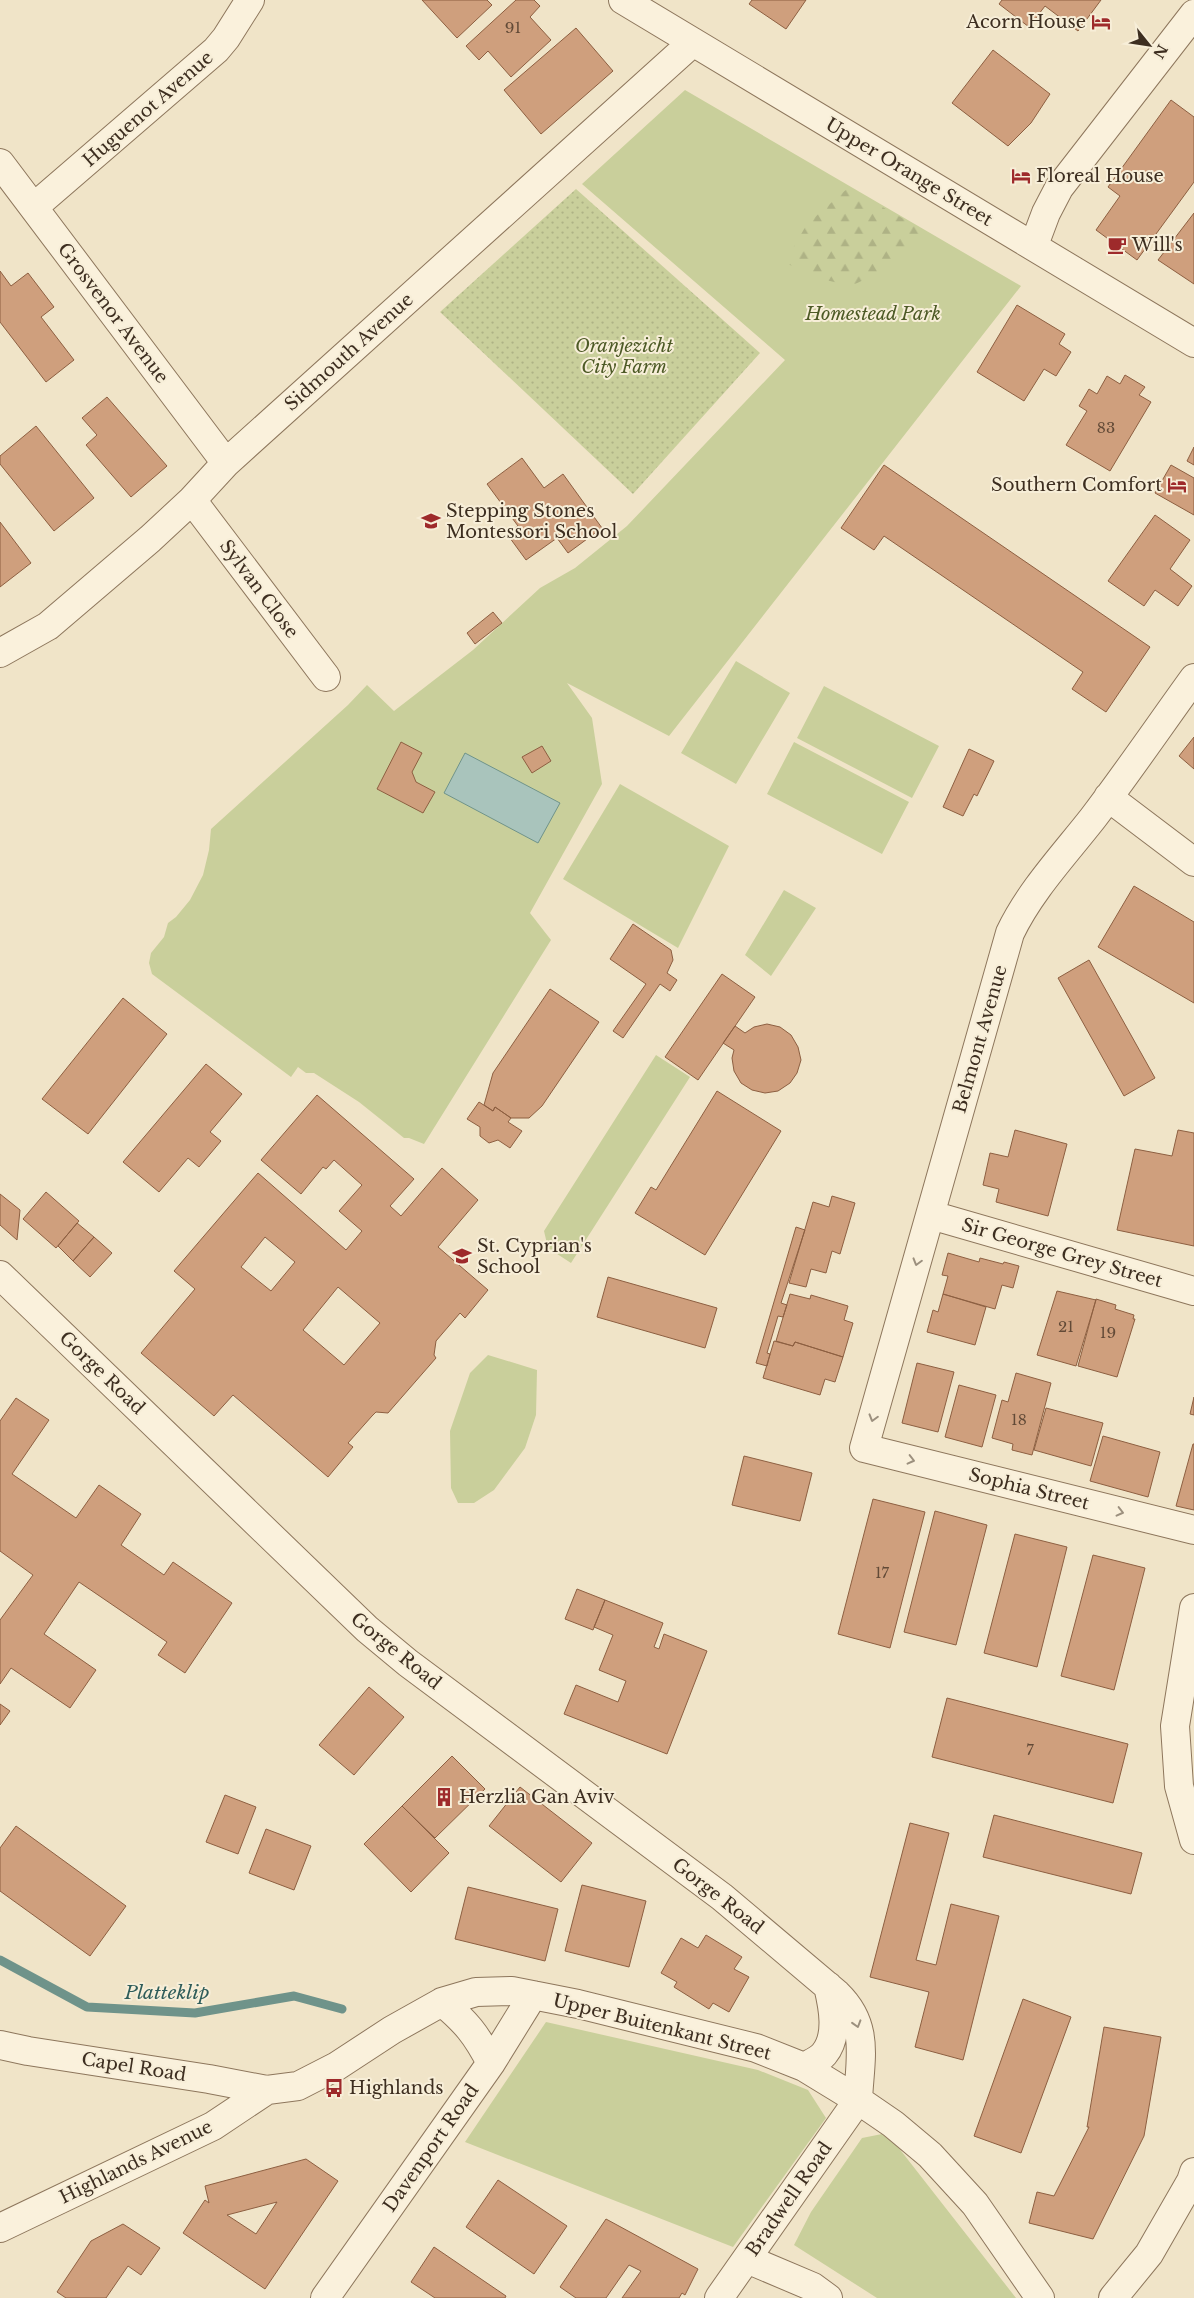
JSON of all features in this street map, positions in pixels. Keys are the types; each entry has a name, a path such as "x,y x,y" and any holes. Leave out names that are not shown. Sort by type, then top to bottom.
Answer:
{"street":[{"name":"Huguenot Avenue","path":"34,207 216,50 226,38 250,0"},
{"name":"Upper Orange Street","path":"623,0 1194,343"},
{"path":"1034,246 1046,213 1059,188 1194,14"},
{"name":"Sidmouth Avenue","path":"0,653 48,626 192,500 226,463 693,42"},
{"name":"Grosvenor Avenue","path":"0,163 226,463"},
{"name":"Sylvan Close","path":"192,500 326,677"},
{"name":"Belmont Avenue","path":"864,1448 1010,933 1019,915 1031,898 1108,797 1194,678"},
{"path":"1108,797 1194,862"},
{"name":"Sir George Grey Street","path":"931,1215 1194,1291"},
{"name":"Gorge Road","path":"0,1275 367,1630 408,1663 722,1897 828,1986 851,2009 858,2023 860,2045 858,2100"},
{"name":"Sophia Street","path":"864,1448 1194,1530"},
{"path":"1194,1608 1175,1726 1179,1786 1194,1840"},
{"path":"804,2066 824,2054 831,2039 834,2018 828,1986"},
{"name":"Upper Buitenkant Street","path":"267,2090 298,2086 337,2066 392,2030 442,2002 476,1992 512,1991 533,1995 756,2048 804,2066 893,2124 930,2155 975,2204 1040,2298"},
{"name":"Davenport Road","path":"325,2298 491,2063 533,1995"},
{"path":"442,2002 468,2024 480,2040 491,2063"},
{"name":"Capel Road","path":"0,2045 267,2090"},
{"path":"0,2066 28,2051"},
{"name":"Highlands Avenue","path":"0,2228 213,2126 267,2090"},
{"name":"Bradwell Road","path":"719,2298 858,2100"},
{"path":"1113,2298 1149,2254 1191,2181 1194,2172"},
{"path":"748,2258 813,2287 828,2298"}],"green space":[{"name":"Homestead Park","path":"685,90 1021,286 669,736 567,683 592,718 602,784 530,913 551,940 424,1144 404,1138 359,1102 314,1073 306,1073 298,1067 291,1077 152,974 149,963 151,953 164,937 168,923 176,917 190,900 203,875 209,850 211,829 348,705 367,685 394,711 473,650 540,588 575,568 627,526 785,360 582,184"},
{"path":"848,188 922,229 905,260 851,286 809,276 785,262 807,224"},
{"name":"Oranjezicht City Farm","path":"576,189 760,353 633,494 440,312"},
{"path":"736,661 790,693 736,784 681,753"},
{"path":"824,686 939,746 912,798 797,738"},
{"path":"794,742 909,802 882,854 767,794"},
{"path":"620,784 729,846 678,948 563,879"},
{"path":"784,890 816,908 771,976 745,955"},
{"path":"656,1055 690,1077 571,1263 548,1248 544,1231"},
{"path":"488,1355 537,1370 536,1415 525,1448 494,1490 474,1503 458,1503 451,1488 450,1431 470,1373"},
{"path":"546,2022 758,2070 808,2090 826,2118 733,2247 465,2142"},
{"path":"882,2134 898,2147 1016,2298 877,2298 794,2245 811,2212 862,2138"}],"water":[{"path":"465,753 560,803 538,843 444,793"}],"building":[{"path":"422,0 487,0 492,5 457,38"},
{"path":"516,0 534,0 540,6 530,17 551,40 511,77 488,51 479,60 466,46"},
{"path":"752,0 806,0 786,29 749,4"},
{"path":"1002,0 1101,0 1078,31 1045,6 1029,27 999,4"},
{"path":"576,28 613,71 541,134 504,90"},
{"path":"993,50 1050,94 1031,123 1008,146 952,103"},
{"path":"1171,100 1194,117 1194,182 1137,260 1096,230 1120,196 1108,187"},
{"path":"1194,213 1194,284 1158,260"},
{"path":"0,271 11,286 28,273 54,307 41,317 74,360 46,382 0,322"},
{"path":"1017,305 1065,334 1059,344 1071,352 1056,376 1044,369 1024,401 977,372"},
{"path":"1125,375 1145,387 1139,395 1151,402 1110,471 1066,445 1087,411 1079,406 1089,389 1097,394 1107,376 1120,384"},
{"path":"107,397 167,466 131,497 86,445 97,435 82,418"},
{"path":"36,426 94,498 54,531 0,464 0,456"},
{"path":"1194,447 1194,465 1187,461"},
{"path":"522,458 544,488 563,474 602,528 568,553 557,538 526,560 507,534 518,526 487,484"},
{"path":"884,465 1150,647 1106,712 1072,689 1083,672 884,536 874,550 841,528"},
{"name":"Southern Comfort","path":"1171,465 1194,478 1194,515 1155,493"},
{"path":"1155,515 1190,540 1170,569 1192,586 1178,606 1155,590 1144,606 1108,581"},
{"path":"0,522 31,563 0,587"},
{"path":"493,612 502,623 475,644 467,633"},
{"path":"1194,737 1194,769 1179,756"},
{"path":"401,742 422,753 412,772 416,782 435,792 423,813 377,789"},
{"path":"542,746 551,761 532,773 522,757"},
{"path":"969,749 994,761 977,796 974,794 963,816 943,807"},
{"path":"1134,886 1194,922 1194,1003 1098,947"},
{"path":"633,924 671,950 673,960 667,973 677,980 670,991 660,984 623,1038 613,1031 646,984 610,959"},
{"path":"1089,960 1155,1078 1124,1096 1058,978"},
{"path":"722,974 755,997 698,1080 665,1057"},
{"path":"550,989 599,1022 542,1106 529,1118 511,1118 495,1107 493,1111 484,1105 493,1073"},
{"path":"123,998 167,1034 88,1134 42,1099"},
{"path":"767,1024 780,1027 791,1035 798,1047 801,1060 797,1073 790,1083 778,1091 765,1093 752,1090 741,1083 734,1071 732,1058 734,1050 723,1043 735,1026 745,1033 754,1027"},
{"path":"206,1064 242,1094 210,1132 221,1141 199,1167 188,1158 159,1192 123,1162"},
{"path":"717,1091 781,1131 705,1255 635,1213 651,1187 656,1190"},
{"name":"St. Cyprian's School","path":"317,1095 414,1179 390,1206 401,1216 442,1168 478,1200 438,1247 488,1290 465,1318 460,1313 436,1341 434,1355 436,1358 388,1413 376,1412 348,1443 353,1447 328,1477 233,1395 214,1416 141,1353 195,1289 174,1271 258,1173 346,1250 362,1231 339,1211 362,1185 334,1160 326,1169 323,1167 301,1194 261,1160","holes":["265,1237 295,1262 271,1291 241,1267","338,1287 380,1323 344,1365 303,1330"]},
{"path":"479,1102 493,1111 495,1107 511,1118 508,1122 522,1131 510,1148 498,1140 489,1143 480,1136 480,1127 467,1119"},
{"path":"1015,1130 1067,1144 1048,1216 996,1202 999,1189 983,1185 990,1153 1008,1157"},
{"path":"1178,1130 1194,1133 1194,1246 1117,1230 1135,1149 1172,1156"},
{"path":"46,1192 79,1221 56,1248 23,1219"},
{"path":"0,1194 20,1210 17,1240 0,1225"},
{"path":"832,1196 855,1203 840,1254 832,1251 826,1273 811,1269 806,1287 789,1283 813,1202 829,1207"},
{"path":"77,1223 94,1237 73,1261 58,1246"},
{"path":"796,1227 805,1230 781,1303 787,1305 783,1317 778,1316 767,1353 770,1354 767,1366 756,1363"},
{"path":"94,1237 112,1253 90,1277 73,1261"},
{"path":"948,1253 979,1262 980,1258 1019,1266 1013,1288 1002,1285 995,1309 943,1294 948,1276 942,1275"},
{"path":"608,1277 717,1308 705,1348 597,1317"},
{"path":"1057,1291 1096,1300 1076,1366 1037,1355"},
{"path":"790,1294 810,1299 811,1295 848,1306 844,1320 853,1323 843,1357 795,1342 793,1346 776,1341"},
{"path":"943,1294 986,1307 975,1345 927,1332 933,1310 938,1312"},
{"path":"1096,1299 1116,1305 1115,1309 1134,1315 1133,1319 1135,1319 1117,1377 1078,1366"},
{"path":"774,1341 793,1346 795,1342 843,1357 835,1382 825,1379 820,1395 763,1378"},
{"path":"917,1363 954,1372 938,1432 902,1423"},
{"path":"1016,1373 1051,1383 1032,1455 1012,1450 1013,1444 992,1438 1002,1400 1008,1402"},
{"path":"959,1385 996,1395 982,1447 945,1437"},
{"path":"1194,1397 1194,1415 1190,1414"},
{"path":"16,1398 49,1420 12,1474 76,1518 99,1485 141,1514 121,1545 164,1575 173,1562 232,1603 185,1673 158,1655 167,1642 79,1582 44,1634 96,1670 70,1708 11,1668 0,1684 0,1620 33,1575 0,1551 0,1421"},
{"path":"1046,1408 1103,1423 1091,1466 1034,1450"},
{"path":"1103,1436 1160,1452 1148,1497 1090,1481"},
{"path":"1194,1444 1194,1510 1176,1506"},
{"path":"744,1456 812,1473 800,1521 732,1505"},
{"path":"873,1499 925,1512 890,1648 838,1634"},
{"path":"935,1511 987,1525 956,1645 904,1632"},
{"path":"1015,1534 1067,1547 1037,1667 984,1653"},
{"path":"1093,1555 1145,1568 1114,1690 1061,1676"},
{"path":"577,1589 605,1600 593,1630 565,1619"},
{"path":"605,1600 663,1623 654,1647 659,1649 664,1634 707,1651 667,1754 564,1714 576,1685 618,1702 626,1681 599,1670 613,1635 594,1627"},
{"path":"369,1687 404,1717 354,1775 319,1745"},
{"path":"947,1698 1128,1744 1113,1803 932,1757"},
{"path":"0,1704 10,1711 0,1725"},
{"name":"Herzlia Gan Aviv","path":"452,1756 485,1789 435,1838 402,1806"},
{"path":"520,1787 592,1843 561,1882 489,1826"},
{"path":"225,1795 256,1807 238,1854 206,1842"},
{"path":"402,1806 449,1853 411,1892 364,1844"},
{"path":"994,1815 1142,1853 1131,1894 983,1857"},
{"path":"910,1823 949,1833 916,1960 936,1965 951,1904 999,1916 963,2060 915,2047 929,1992 870,1977"},
{"path":"16,1826 126,1906 90,1956 0,1891 0,1848"},
{"path":"266,1829 311,1846 294,1890 249,1873"},
{"path":"582,1885 646,1901 629,1967 565,1951"},
{"path":"468,1887 558,1909 545,1961 455,1939"},
{"path":"706,1935 742,1957 734,1969 749,1977 729,2012 713,2003 709,2009 674,1987 677,1982 661,1973 681,1938 698,1948"},
{"path":"1023,1999 1071,2017 1021,2153 974,2136"},
{"path":"1104,2027 1161,2037 1144,2136 1093,2239 1029,2223 1037,2192 1054,2196 1089,2127 1087,2127"},
{"path":"306,2159 338,2181 265,2289 183,2233 205,2200 209,2203 205,2186","holes":["277,2202 256,2234 227,2215"]},
{"path":"498,2180 567,2226 534,2274 466,2227"},
{"path":"606,2219 698,2269 685,2295 682,2293 679,2298 622,2298 641,2271 629,2265 606,2298 576,2298 560,2287"},
{"path":"123,2224 160,2248 141,2275 128,2266 106,2298 66,2298 57,2292 91,2241"},
{"path":"434,2247 506,2296 505,2298 435,2298 411,2282"}],"waterway":[{"name":"Platteklip","path":"0,1960 87,2007 195,2013 294,1996 342,2009"}],"place":[{"name":"Acorn House","path":"1101,22"},
{"name":"Floreal House","path":"1021,176"},
{"name":"Will's","path":"1117,245"},
{"name":"Southern Comfort","path":"1177,485"},
{"name":"Stepping Stones Montessori School","path":"431,521"},
{"name":"St. Cyprian's School","path":"462,1256"},
{"name":"Herzlia Gan Aviv","path":"444,1797"},
{"name":"Highlands","path":"334,2088"}]}
